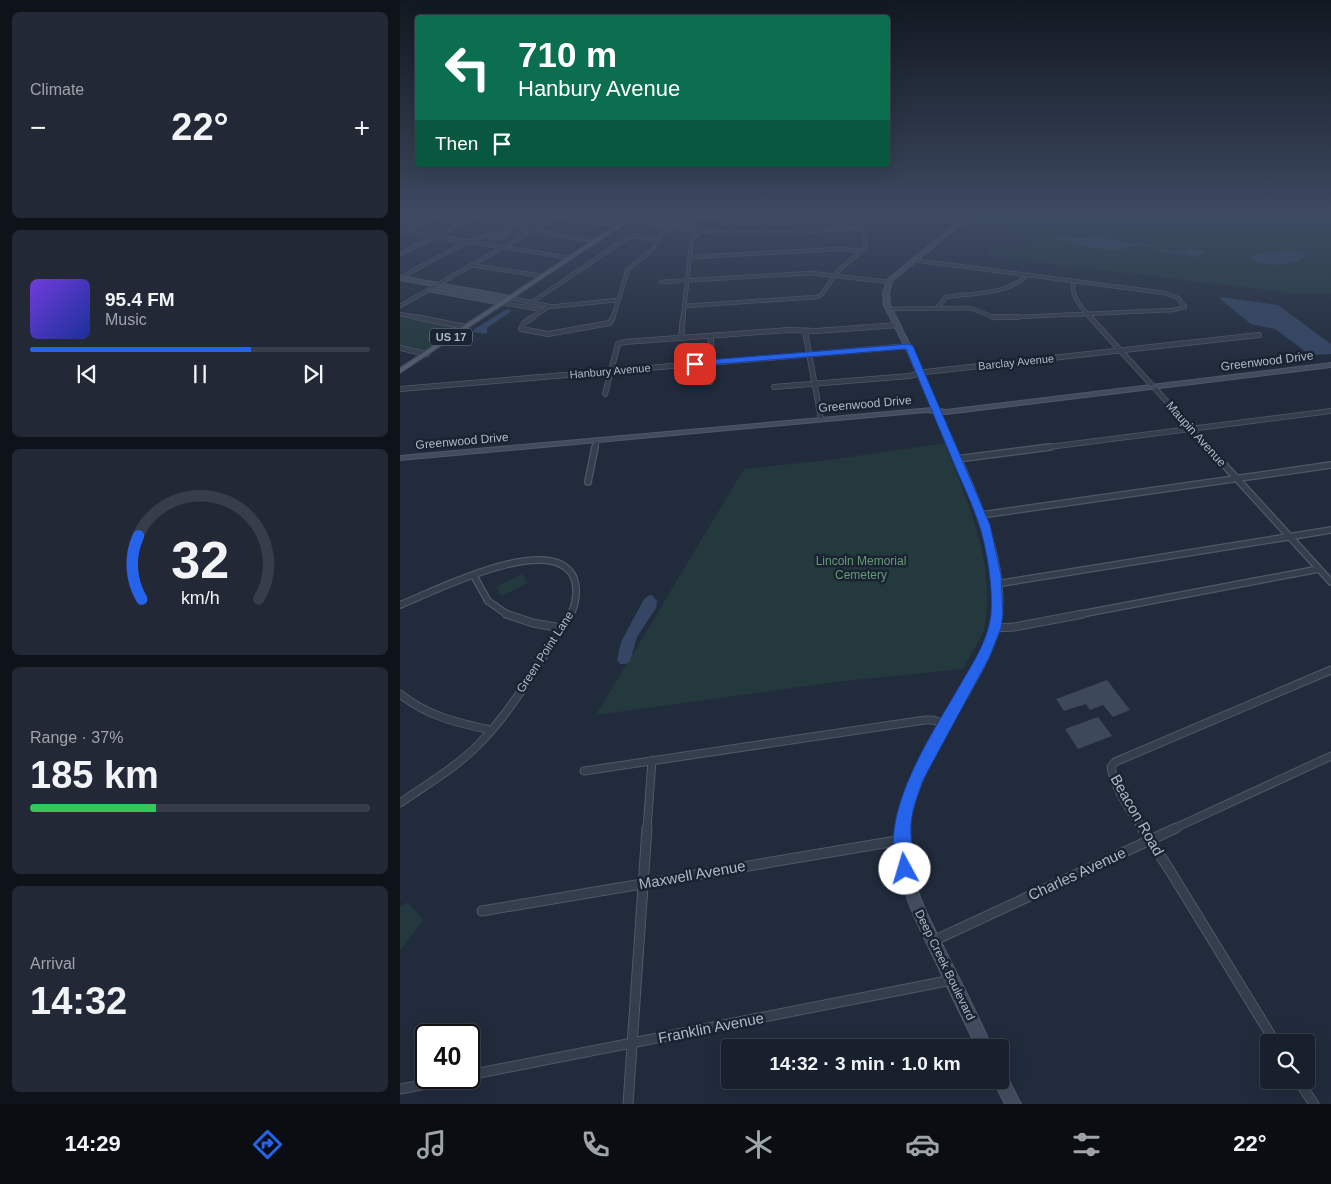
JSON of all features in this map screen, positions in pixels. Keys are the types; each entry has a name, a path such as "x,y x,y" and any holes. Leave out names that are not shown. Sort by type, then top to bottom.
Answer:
{"main road":[{"name":"US 17","path":"400,371 556,268"}],"street":[{"path":"400,278 420,268"},
{"path":"400,306 467,268"},
{"path":"487,268 543,276"},
{"path":"525,307 584,268"},
{"path":"618,300 552,306 542,310 522,325 521,328 538,334 548,334 606,324 612,320 630,268"},
{"path":"681,338 690,268"},
{"path":"685,306 817,297 822,294 844,268"},
{"path":"660,282 810,273 888,282 904,268"},
{"path":"889,309 975,309 996,318 1179,310 1185,307 1183,302 1173,295 1165,293 966,268"},
{"path":"937,308 941,301 946,298 1004,288 1021,281 1026,276"},
{"path":"400,278 552,306"},
{"name":"Maupin Avenue","path":"1073,281 1074,296 1086,314 1331,582"},
{"name":"Deep Creek Boulevard","path":"888,282 885,298 889,309 909,346 989,536 996,584 997,614 983,658 918,775 910,794 903,824 902,840 905,869 910,889 981,1039"},
{"path":"400,284 542,310"},
{"path":"400,314 466,327"},
{"path":"605,394 618,344 789,330 806,331 898,325"},
{"path":"806,331 808,354 821,419"},
{"name":"Barclay Avenue","path":"774,387 909,376 1259,334"},
{"path":"710,382 712,336"},
{"name":"Hanbury Avenue","path":"400,389 909,346"},
{"path":"400,348 426,354"},
{"name":"Greenwood Drive","path":"400,458 926,410 946,412 1331,365"},
{"path":"957,459 1331,411"},
{"path":"588,482 597,440"},
{"path":"981,515 1331,465"},
{"path":"996,584 1331,530"},
{"name":"Green Point Lane","path":"400,605 503,564 533,559 557,562 567,568 577,585 577,597 573,610 502,718 458,763 400,803"},
{"path":"994,628 1014,627 1319,569"},
{"path":"474,576 480,591 500,611 519,620 561,628"},
{"name":"Beacon Road","path":"1269,1034 1168,867 1149,840 1113,778 1112,767 1115,762 1331,670"},
{"path":"400,694 425,711 458,724 491,730"},
{"path":"584,771 925,720 933,720 947,725"},
{"name":"Charles Avenue","path":"933,941 1331,756"},
{"path":"628,1104 652,760"},
{"name":"Maxwell Avenue","path":"482,911 902,840"},
{"name":"Franklin Avenue","path":"480,1073 952,980"},
{"path":"400,1089 415,1086"},
{"path":"1006,1089 1013,1104"},
{"path":"1304,1089 1314,1104"}],"green space":[{"path":"1082,268 1331,268 1331,293 1300,294"},
{"path":"400,316 457,327 458,329 426,350 400,346"},
{"name":"Lincoln Memorial Cemetery","path":"945,443 977,532 986,578 987,601 984,630 963,669 836,682 596,715 744,469 829,460"},
{"path":"522,574 528,583 502,596 496,587"},
{"path":"408,902 423,920 400,951 400,907"}],"water":[{"path":"1221,297 1278,305 1331,344 1331,354 1310,355 1275,329 1251,324 1220,299"},
{"path":"507,309 511,310 487,328 487,334 472,332 476,328"},
{"path":"652,595 657,601 656,608 637,637 630,661 626,664 620,664 617,660 621,642 644,599"}],"building":[{"path":"1107,680 1130,710 1113,717 1103,705 1090,710 1086,704 1064,711 1056,699"},
{"path":"1098,717 1112,736 1078,749 1065,729"}],"route":[{"path":"695,364 909,346 985,525 989,536 997,600 997,614 992,638 947,725 918,775 910,794 903,824 902,840 905,869"}]}
